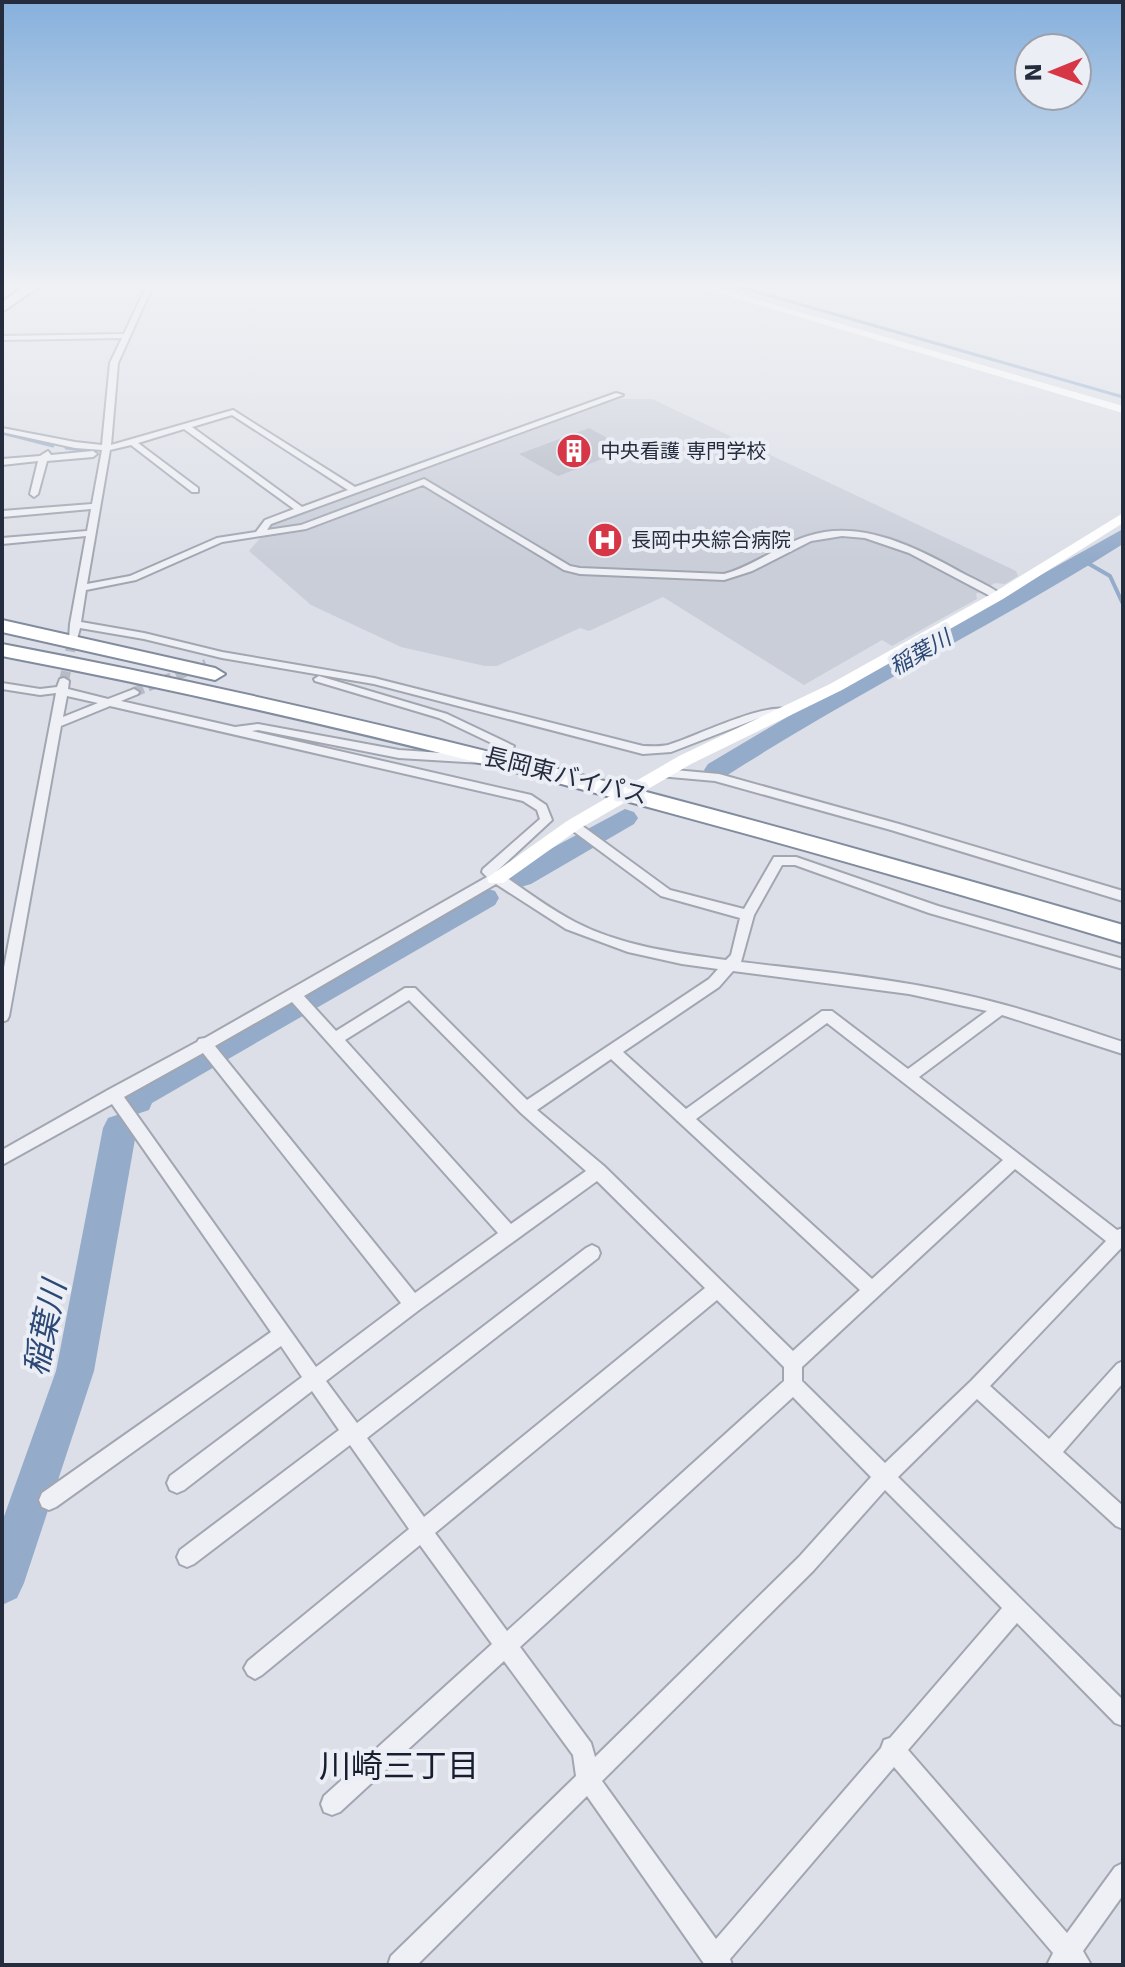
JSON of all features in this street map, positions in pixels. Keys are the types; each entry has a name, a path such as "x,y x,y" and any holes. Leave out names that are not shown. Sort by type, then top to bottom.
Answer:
{"highway":[{"path":"2,626 332,701 385,716"},
{"name":"長岡東バイパス","path":"2,639 385,716 503,753"},
{"name":"長岡東バイパス","path":"2,650 647,782 1123,919"},
{"path":"2,663 303,711"},
{"name":"長岡東バイパス","path":"647,782 1123,934"}],"street":[{"path":"73,637 107,450 113,375"},
{"path":"1003,375 1123,410"},
{"path":"260,533 268,522 619,395"},
{"path":"2,462 107,450 233,412 355,491"},
{"path":"185,426 301,510"},
{"path":"2,430 107,450"},
{"path":"34,494 43,458 63,443"},
{"path":"133,443 195,490"},
{"path":"82,588 133,578 220,540 303,527 424,482 567,568 580,571 724,577 739,574 819,535 854,534 888,541 998,596"},
{"path":"2,514 96,506"},
{"path":"2,1158 496,878 647,782 717,743 793,710 998,596 1123,517"},
{"path":"2,541 92,533"},
{"path":"75,624 144,636 222,655 374,681 643,750 667,749 757,715 793,710"},
{"path":"206,664 222,655"},
{"path":"261,662 417,707 503,753"},
{"path":"2,686 40,692 63,687 113,703 233,732 527,798 542,808 546,820 488,872 553,915 597,937 652,953 909,989 1000,1009 1123,1048"},
{"path":"2,1016 63,687"},
{"path":"56,724 134,692"},
{"path":"233,732 258,727 414,756 503,753"},
{"path":"647,782 730,781 1123,896"},
{"path":"579,828 666,893 747,915"},
{"path":"526,1109 714,983 732,965 747,915 778,860 796,861 934,910 1123,964"},
{"path":"335,1039 410,992 526,1109 598,1171 793,1363"},
{"path":"294,995 510,1235"},
{"path":"907,1078 1000,1009"},
{"path":"400,1965 806,1564 886,1475 977,1387 1121,1237 1013,1161 827,1015 685,1118"},
{"path":"204,1043 413,1304"},
{"path":"613,1052 871,1289"},
{"path":"113,1094 423,1533 583,1751 587,1778 717,1961 892,1748 1016,1608"},
{"path":"1013,1161 793,1363 793,1385 1123,1715"},
{"path":"177,1483 413,1304 598,1171"},
{"path":"187,1557 592,1253"},
{"path":"255,1668 716,1290"},
{"path":"49,1500 283,1334"},
{"path":"1050,1452 1123,1370"},
{"path":"332,1804 793,1385"},
{"path":"977,1387 1123,1519"},
{"path":"892,1748 1069,1961 1123,1875"}],"shaded area":[{"name":"長岡中央綜合病院","path":"619,399 652,399 1016,571 1018,576 1005,584 995,583 976,594 977,599 892,646 882,640 804,685 663,597 589,631 580,628 497,666 401,647 311,605 249,551 273,523"}],"building":[{"name":"中央看護 専門学校","path":"589,428 628,449 558,476 519,454"}],"waterway":[{"path":"1046,375 1123,397"},
{"path":"2,433 53,446"},
{"path":"66,448 81,450"},
{"name":"稲葉川","path":"717,770 817,709 1023,596 1123,535"},
{"path":"1084,561 1110,576 1123,604"},
{"name":"稲葉川","path":"521,877 625,818"},
{"name":"稲葉川","path":"137,1101 141,1094 485,898"},
{"name":"稲葉川","path":"2,1583 75,1371 120,1128"}],"tunnel":[{"path":"64,681 73,637"},
{"path":"134,692 206,664"}],"place":[{"name":"中央看護 専門学校","path":"574,451"},
{"name":"長岡中央綜合病院","path":"605,540"}],"district":[{"name":"川崎三丁目","path":"399,1766"}]}
